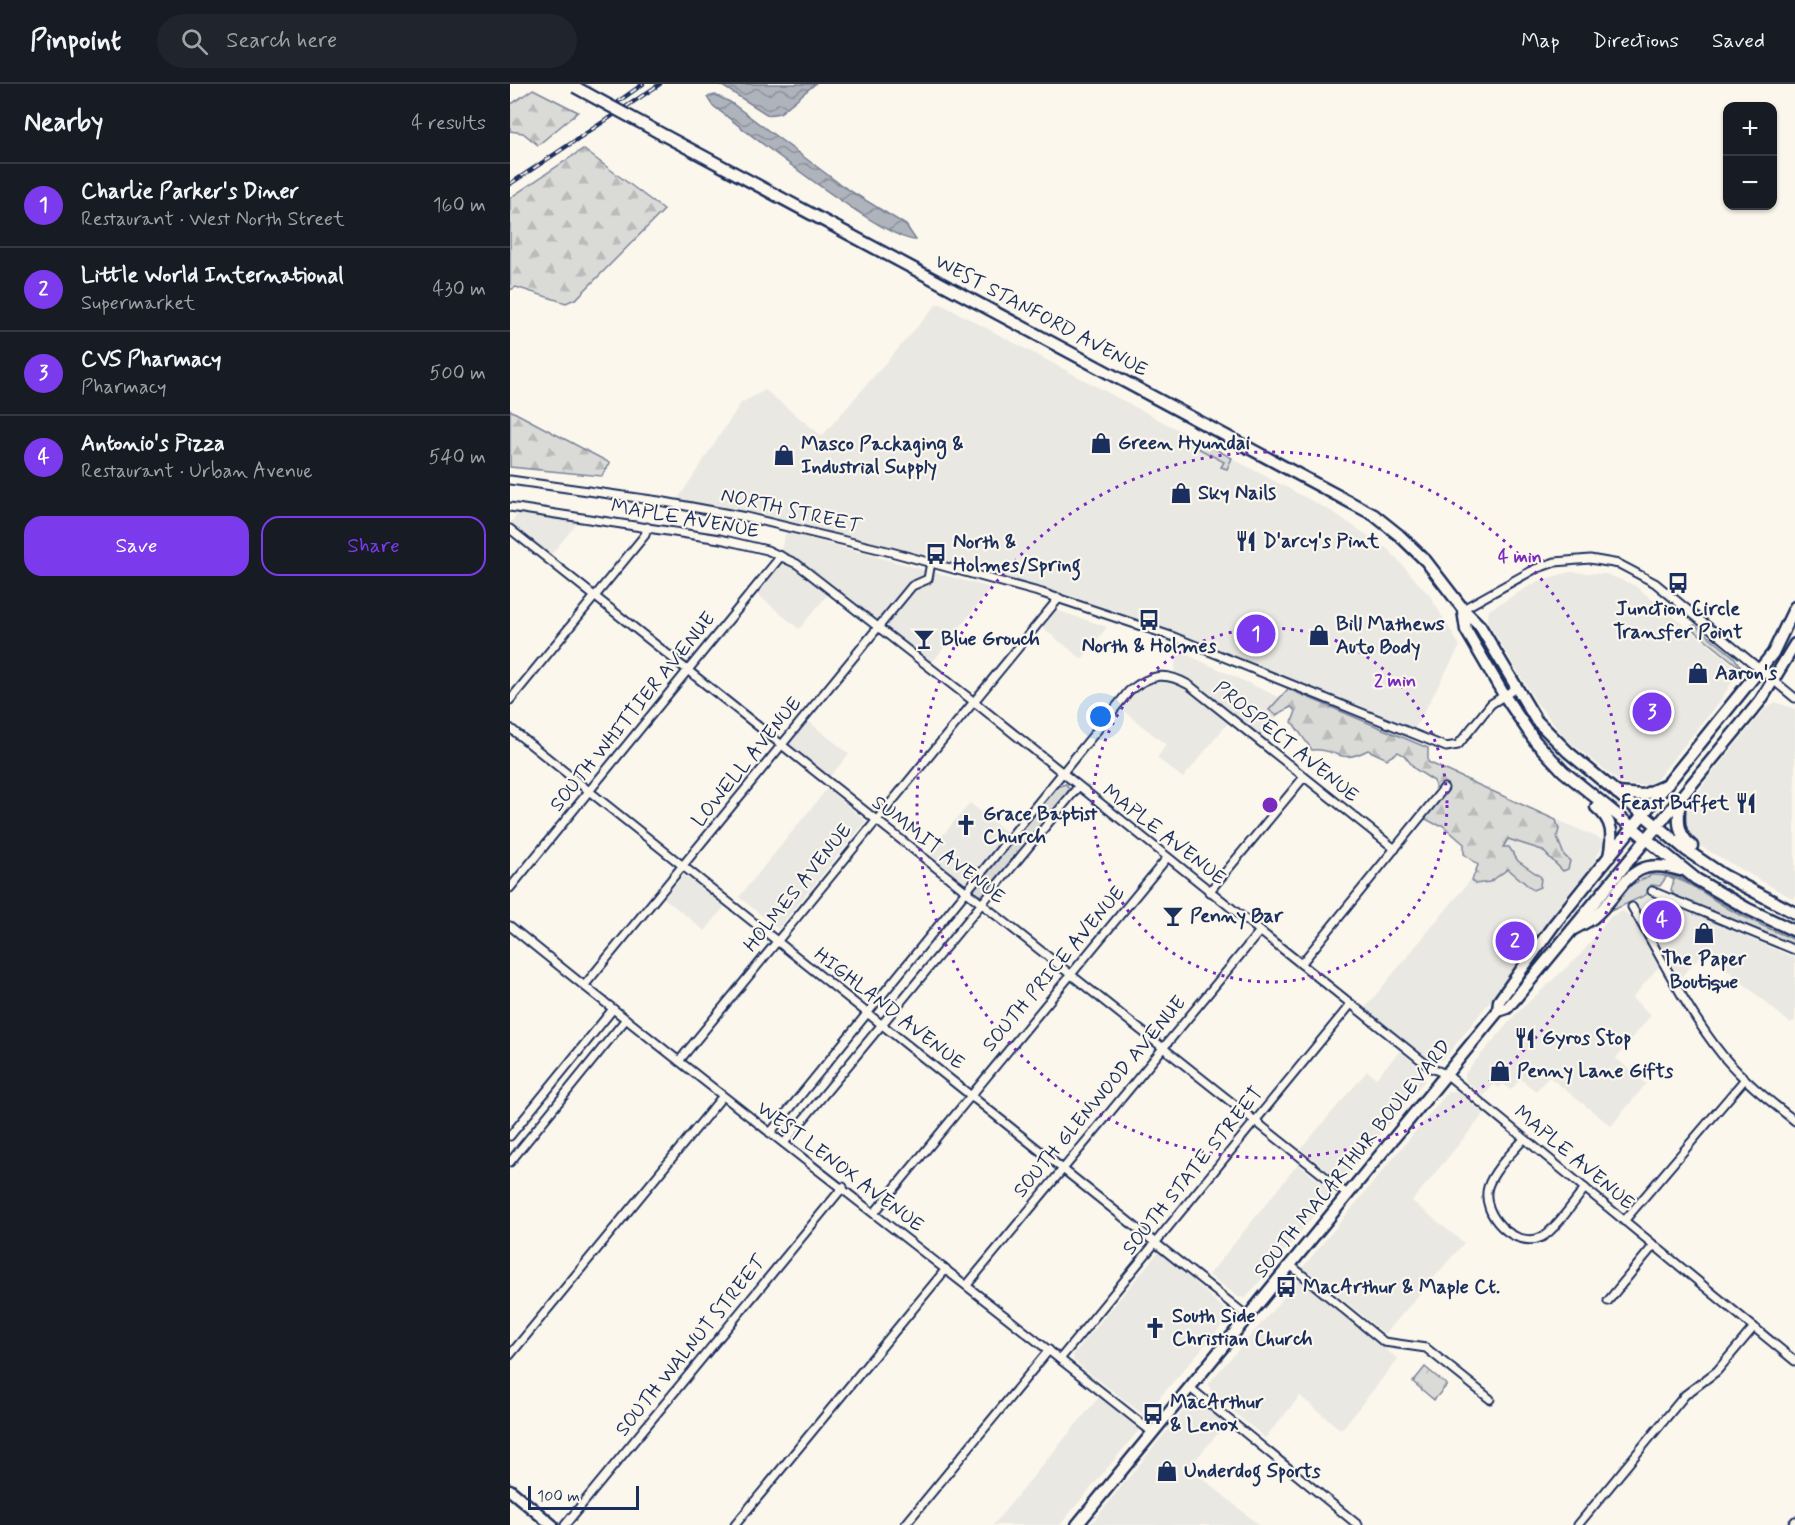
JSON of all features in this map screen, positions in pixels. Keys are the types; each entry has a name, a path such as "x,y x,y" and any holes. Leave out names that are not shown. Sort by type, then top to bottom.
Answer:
{"main road":[{"name":"WEST STANFORD AVENUE","path":"572,86 1364,508 1418,553 1463,609 1480,626 1536,720 1551,736 1657,826 1706,863 1760,895"},
{"name":"SOUTH MACARTHUR BOULEVARD","path":"1498,1011 1499,1002 1553,926 1761,670 1779,644 1795,607"},
{"name":"WEST STANFORD AVENUE","path":"1463,609 1466,630 1504,695 1535,741 1567,775 1694,877"},
{"name":"SOUTH MACARTHUR BOULEVARD","path":"1077,1525 1498,1011 1507,1008 1680,799 1774,681 1795,644"},
{"path":"1567,775 1571,786 1607,818 1612,834 1609,857"},
{"path":"1617,793 1644,795 1668,784"},
{"path":"1680,799 1678,826 1684,840 1751,883 1760,895 1795,913"},
{"path":"1572,930 1593,917 1622,882 1637,870 1661,865 1680,870 1748,909 1795,931"},
{"path":"510,1490 552,1525"}],"street":[{"name":"NORTH STREET","path":"510,480 708,509 931,562 1059,598 1215,653 1446,747 1458,745 1485,710 1516,688"},
{"name":"MAPLE AVENUE","path":"511,509 720,539 781,556 806,571 879,626 1431,1068 1446,1074 1795,1361"},
{"path":"510,700 645,535 646,527"},
{"name":"SUMMIT AVENUE","path":"510,529 874,821 1347,1194"},
{"name":"SOUTH WHITTIER AVENUE","path":"510,888 781,556"},
{"path":"1463,609 1545,565 1566,559 1602,560 1639,573 1655,583 1795,698"},
{"name":"LOWELL AVENUE","path":"584,986 912,586 928,579 931,562"},
{"name":"HOLMES AVENUE","path":"679,1061 1059,598"},
{"name":"PROSPECT AVENUE","path":"1062,774 1129,691 1152,676 1167,675 1189,685 1395,849"},
{"name":"HIGHLAND AVENUE","path":"510,728 1156,1241 1247,1316"},
{"path":"770,1133 1062,774"},
{"path":"1209,892 1304,777"},
{"path":"784,1143 1078,787"},
{"path":"1301,964 1444,788"},
{"name":"SOUTH PRICE AVENUE","path":"875,1212 1167,858"},
{"path":"1652,891 1795,950"},
{"path":"1632,907 1723,1056 1745,1079 1795,1121"},
{"name":"WEST LENOX AVENUE","path":"510,926 679,1061 719,1099 843,1187 1152,1432"},
{"name":"SOUTH GLENWOOD AVENUE","path":"967,1285 1260,931"},
{"name":"SOUTH STATE STREET","path":"1060,1359 1351,1004"},
{"path":"510,1136 613,1009"},
{"path":"510,1162 626,1019"},
{"path":"1624,1221 1745,1079"},
{"path":"510,1355 719,1099"},
{"path":"1524,1139 1495,1173 1487,1191 1494,1215 1505,1230 1526,1240 1544,1236 1585,1188"},
{"name":"SOUTH WALNUT STREET","path":"565,1525 843,1187"},
{"path":"1608,1301 1654,1245"},
{"path":"1289,1264 1384,1342 1426,1348 1490,1399"},
{"path":"735,1525 946,1269"},
{"path":"1578,1525 1686,1395 1717,1371 1754,1327"},
{"path":"905,1525 1049,1350"},
{"path":"1189,1386 1358,1525"},
{"path":"1792,1525 1795,1521"}],"shaded area":[{"path":"937,304 941,304 1331,511 1389,550 1430,596 1460,646 1414,730 1171,630 1058,592 937,558 789,522 678,499 741,403 765,390 822,436"},
{"path":"518,513 578,522 550,556 510,524"},
{"path":"786,532 991,588 931,664 819,574 781,550"},
{"path":"784,562 829,593 799,629 757,594"},
{"path":"1570,572 1606,574 1634,585 1740,670 1717,705 1656,780 1646,785 1624,785 1566,739 1536,702 1487,621 1489,610 1538,581"},
{"path":"1053,609 1107,627 1082,659 1040,626"},
{"path":"1177,650 1289,702 1260,737 1190,679 1174,673"},
{"path":"1160,678 1174,681 1188,689 1228,723 1183,778 1157,758 1166,745 1120,708 1147,683"},
{"path":"1775,702 1795,709 1795,900 1695,843 1688,833 1685,814 1706,781 1765,709"},
{"path":"808,721 849,754 828,779 789,744"},
{"path":"827,789 866,821 778,929 739,897"},
{"path":"970,803 1009,834 966,888 926,855"},
{"path":"1530,808 1603,840 1603,846 1591,866 1555,911 1503,985 1444,1059 1436,1061 1427,1059 1364,1009"},
{"path":"684,875 725,906 705,931 664,898"},
{"path":"1648,894 1795,958 1795,1021 1790,1023 1705,951 1680,978 1633,903"},
{"path":"1623,911 1630,916 1661,964 1632,998 1651,1015 1616,1058 1646,1084 1611,1126 1549,1077 1536,1091 1520,1079 1511,1090 1503,1084 1499,1088 1494,1084 1484,1096 1465,1080 1465,1073 1517,1013 1581,954 1611,916"},
{"path":"1400,1051 1424,1071 1425,1080 1344,1178 1338,1179 1301,1149 1367,1071 1376,1078"},
{"path":"1456,1091 1484,1114 1412,1201 1464,1243 1385,1334 1303,1267 1448,1092"},
{"path":"1298,1164 1329,1189 1330,1196 1246,1298 1238,1297 1209,1275"},
{"path":"1160,1250 1226,1311 1224,1323 1148,1411 1141,1413 1074,1361 1073,1355"},
{"path":"1299,1280 1398,1359 1341,1430 1300,1396 1265,1438 1211,1393 1209,1383"},
{"path":"1099,1397 1139,1430 1060,1525 993,1525"},
{"path":"1192,1400 1198,1401 1227,1423 1189,1467 1259,1525 1090,1525"}],"green space":[{"path":"533,89 578,112 538,145 523,133 510,131 510,105"},
{"path":"583,149 664,210 577,298 566,303 516,287 510,290 510,198"},
{"path":"510,410 610,463 602,476 510,467"},
{"path":"1195,438 1232,458 1227,469 1221,467 1224,462 1192,445"},
{"path":"1695,625 1734,657 1742,669 1690,627"},
{"path":"1288,689 1428,748 1428,762 1556,820 1559,829 1557,837 1564,855 1570,861 1568,869 1563,871 1542,850 1508,839 1503,847 1509,847 1518,861 1541,877 1540,887 1533,890 1508,869 1490,882 1475,884 1472,880 1478,865 1464,854 1464,844 1442,825 1424,818 1437,798 1434,781 1415,769 1404,755 1398,752 1387,759 1368,750 1343,756 1327,751 1312,750 1292,722 1296,711 1291,707 1276,715 1269,710"},
{"path":"1066,784 1069,789 1065,797 983,895 976,895 974,889 1056,787"},
{"path":"1652,871 1663,871 1680,877 1795,938 1735,910 1679,878"},
{"path":"1651,875 1667,876 1660,886 1651,885 1646,895 1611,911 1629,886"},
{"path":"1668,877 1683,882 1731,910 1795,940 1795,946 1674,895 1671,890 1674,880"},
{"path":"1425,1367 1447,1385 1434,1400 1413,1382"}],"water":[{"path":"719,84 815,84 780,113 768,115"},
{"path":"715,95 730,102 844,187 906,225 916,240 900,236 876,223 782,159 712,105 707,97"}],"railway":[{"path":"619,101 643,84"},
{"path":"510,184 660,84"}],"place":[{"name":"Green Hyundai","path":"1101,443"},
{"name":"Masco Packaging & Industrial Supply","path":"784,455"},
{"name":"Sky Nails","path":"1181,493"},
{"name":"D'arcy's Pint","path":"1246,541"},
{"name":"North & Holmes/Spring","path":"936,554"},
{"name":"Junction Circle Transfer Point","path":"1678,583"},
{"name":"North & Holmes","path":"1149,620"},
{"name":"Charlie Parker's Diner","path":"1256,634"},
{"name":"Bill Mathews Auto Body","path":"1319,635"},
{"name":"Blue Grouch","path":"924,639"},
{"name":"Aaron's","path":"1698,673"},
{"name":"CVS Pharmacy","path":"1652,712"},
{"name":"Feast Buffet","path":"1746,803"},
{"name":"Grace Baptist Church","path":"966,825"},
{"name":"Penny Bar","path":"1173,916"},
{"name":"Antonio's Pizza","path":"1662,920"},
{"name":"The Paper Boutique","path":"1704,933"},
{"name":"Little World International","path":"1515,941"},
{"name":"Gyros Stop","path":"1525,1038"},
{"name":"Penny Lane Gifts","path":"1500,1071"},
{"name":"MacArthur & Maple Ct.","path":"1286,1287"},
{"name":"South Side Christian Church","path":"1155,1328"},
{"name":"MacArthur & Lenox","path":"1153,1414"},
{"name":"Underdog Sports","path":"1167,1471"}]}
